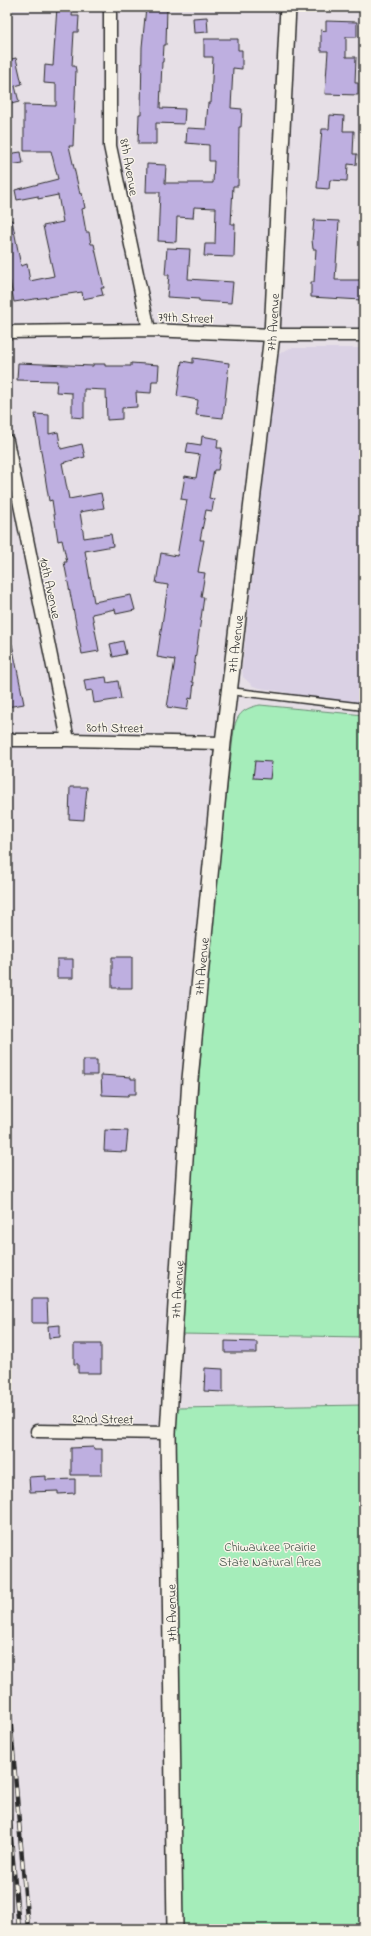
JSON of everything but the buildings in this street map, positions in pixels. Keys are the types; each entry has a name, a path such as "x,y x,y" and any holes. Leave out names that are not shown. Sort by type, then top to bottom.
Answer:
{"street":[{"name":"8th Avenue","path":"110,7 110,146 149,330"},
{"name":"7th Avenue","path":"175,1929 168,1433 190,1079 223,743 272,335 288,7"},
{"name":"79th Street","path":"7,332 149,330 272,335 364,335"},
{"name":"10th Avenue","path":"7,441 68,740"},
{"name":"80th Street","path":"7,740 223,743"},
{"name":"82nd Street","path":"37,1431 168,1433"}],"lane":[{"path":"230,691 364,707"}],"shaded area":[{"path":"290,348 364,348 364,706 260,688 253,686 243,677 242,669 277,362 279,354"}],"green space":[{"path":"260,705 364,715 364,1337 180,1334 209,941 234,729 235,723 242,712"},
{"name":"Chiwaukee Prairie State Natural Area","path":"364,1405 364,1929 179,1929 174,1477 177,1408"}],"railway":[{"path":"7,1680 28,1929"},
{"path":"7,1793 19,1929"}]}
